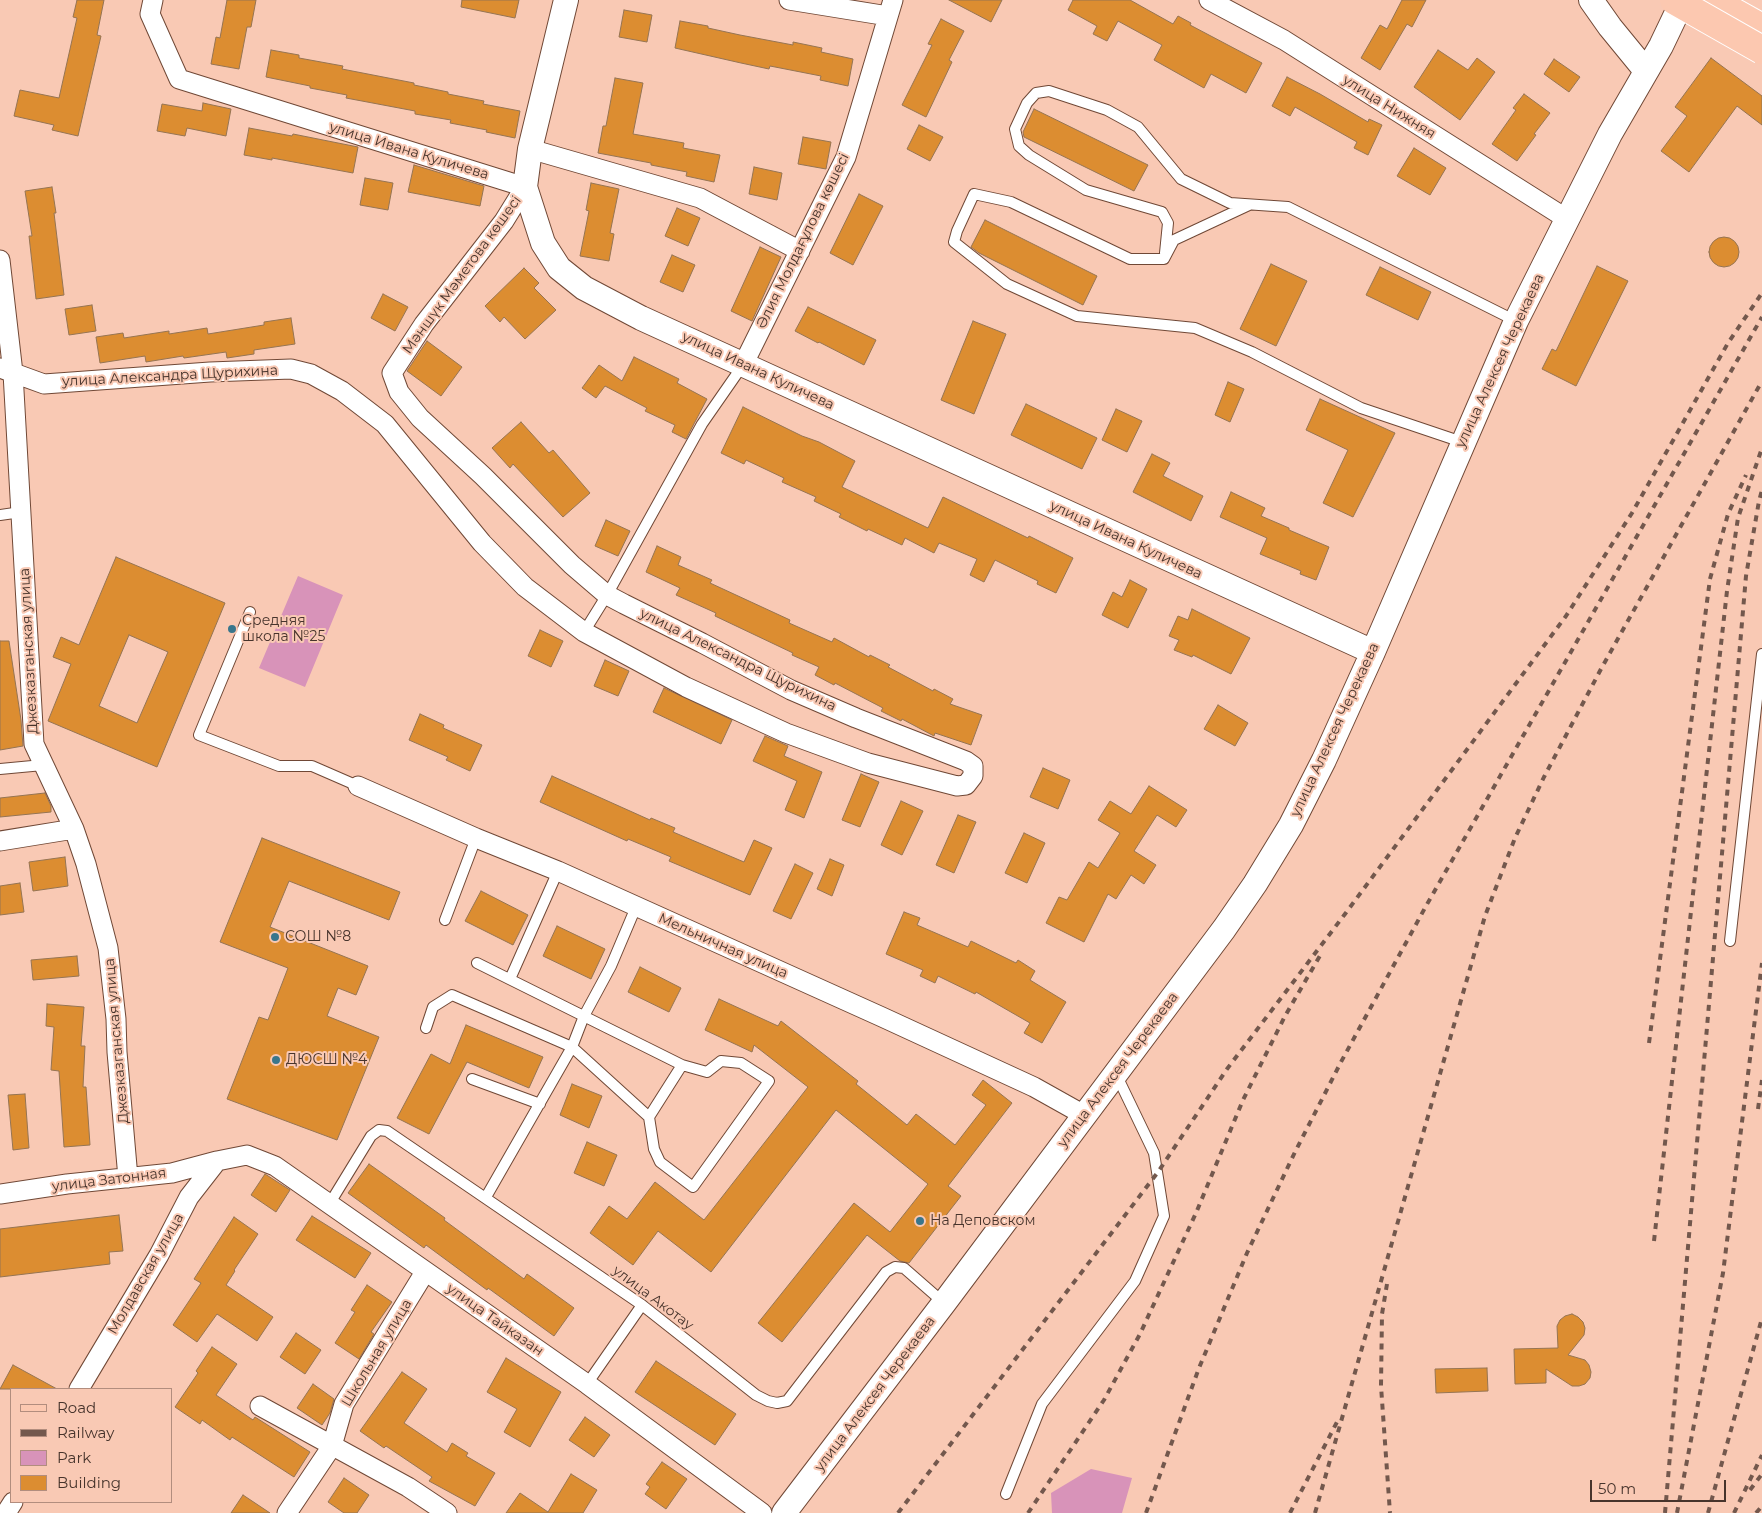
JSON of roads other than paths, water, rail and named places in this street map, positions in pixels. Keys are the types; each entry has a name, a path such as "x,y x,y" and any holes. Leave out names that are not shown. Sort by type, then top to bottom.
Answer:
{"main road":[{"path":"1674,0 1762,50"},
{"path":"1712,0 1762,28"}],"street":[{"name":"улица Ивана Куличева","path":"153,0 150,14 179,79 525,187 543,243 559,268 584,288 743,365 1373,652"},
{"name":"Мәншүк Мәметова көшесі","path":"392,373 424,324 504,221 525,187 530,149 566,0"},
{"path":"789,0 890,8"},
{"name":"улица Нижняя","path":"1209,0 1284,40 1567,219"},
{"path":"1591,0 1610,27 1646,71"},
{"name":"улица Алексея Черекаева","path":"784,1513 944,1303 1256,884 1291,825 1324,760 1373,652 1462,442 1516,321 1610,134 1670,27 1683,0"},
{"name":"Әлия Молдағұлова көшесі","path":"743,365 846,157 890,8"},
{"path":"530,149 700,198 800,251"},
{"name":"Джезказганская улица","path":"0,260 6,371 20,512 34,744 74,829 86,864 108,948 116,1019 128,1178"},
{"name":"улица Александра Щурихина","path":"6,371 44,384 291,369 311,374 342,391 385,424 482,543 525,587 584,632 686,687 786,734 868,763 957,786 966,785 973,776 973,766 966,761 856,718 791,690 608,595 572,565 420,418 398,392 392,373"},
{"name":"Мельничная улица","path":"358,786 476,838 558,871 1034,1087 1084,1115"},
{"path":"0,841 74,829"},
{"name":"улица Тайказан","path":"217,1161 247,1155 275,1166 587,1384 762,1513"},
{"name":"улица Затонная","path":"0,1194 172,1172 217,1161"},
{"name":"Молдавская улица","path":"80,1388 158,1256 189,1197 217,1161"},
{"name":"Школьная улица","path":"287,1513 332,1446 344,1404 425,1272"},
{"path":"260,1406 408,1486 447,1513"}],"lane":[{"path":"1164,259 1168,223 1162,212 1086,190 1029,155 1019,146 1015,129 1027,103 1036,93 1049,91 1107,110 1138,126 1181,180 1230,203 1288,207 1516,321"},
{"path":"1164,259 1130,259 1012,202 974,194 954,242 1007,284 1077,316 1195,328 1252,352 1361,408 1462,442"},
{"path":"1164,259 1174,240 1249,205"},
{"path":"584,632 608,595 702,424 743,365"},
{"path":"0,515 20,512"},
{"path":"250,612 200,735 279,766 312,766 358,786"},
{"path":"1730,941 1762,654"},
{"path":"0,769 43,765"},
{"path":"445,920 476,838"},
{"path":"510,979 558,871"},
{"path":"486,1197 572,1047 584,1016 611,966 636,907"},
{"path":"426,1028 433,1007 452,995 572,1047 649,1117 654,1149 660,1162 694,1187 769,1081 741,1063 722,1061 707,1072 682,1066 477,963"},
{"path":"649,1117 682,1066"},
{"path":"1006,1494 1042,1404 1135,1281 1164,1216 1154,1153 1115,1073"},
{"path":"472,1079 540,1104"},
{"name":"улица Акотау","path":"330,1203 371,1136 380,1130 387,1131 642,1305 756,1395 777,1403 787,1401 886,1272 895,1267 904,1268 944,1303"},
{"path":"587,1384 642,1305"}],"railway":[{"path":"898,1513 1158,1172 1227,1069 1345,914 1566,616 1632,513 1728,343 1762,293"},
{"path":"1146,1513 1199,1368 1247,1253 1295,1152 1341,1062 1426,906 1762,317"},
{"path":"1315,1513 1485,916 1515,838 1544,777 1601,669 1762,381"},
{"path":"1654,1241 1727,591 1738,518 1762,448"},
{"path":"1649,1043 1710,579 1728,514 1746,475"},
{"path":"1665,1513 1746,576 1762,490"},
{"path":"1028,1513 1104,1400 1140,1334 1196,1213 1243,1100 1285,1016 1321,954"},
{"path":"1677,1513 1723,1273 1762,963"},
{"path":"1758,1109 1762,1080"},
{"path":"1387,1284 1382,1314 1381,1386 1390,1513"},
{"path":"1708,1513 1762,1318"},
{"path":"1290,1513 1337,1422"},
{"path":"1734,1513 1762,1455"},
{"path":"1750,1490 1762,1474"},
{"path":"1756,1513 1762,1506"}],"place":[{"name":"Средняя школа №25","path":"232,629"},
{"name":"СОШ №8","path":"275,937"},
{"name":"ДЮСШ №4","path":"276,1060"},
{"name":"На Деповском","path":"920,1221"}]}
